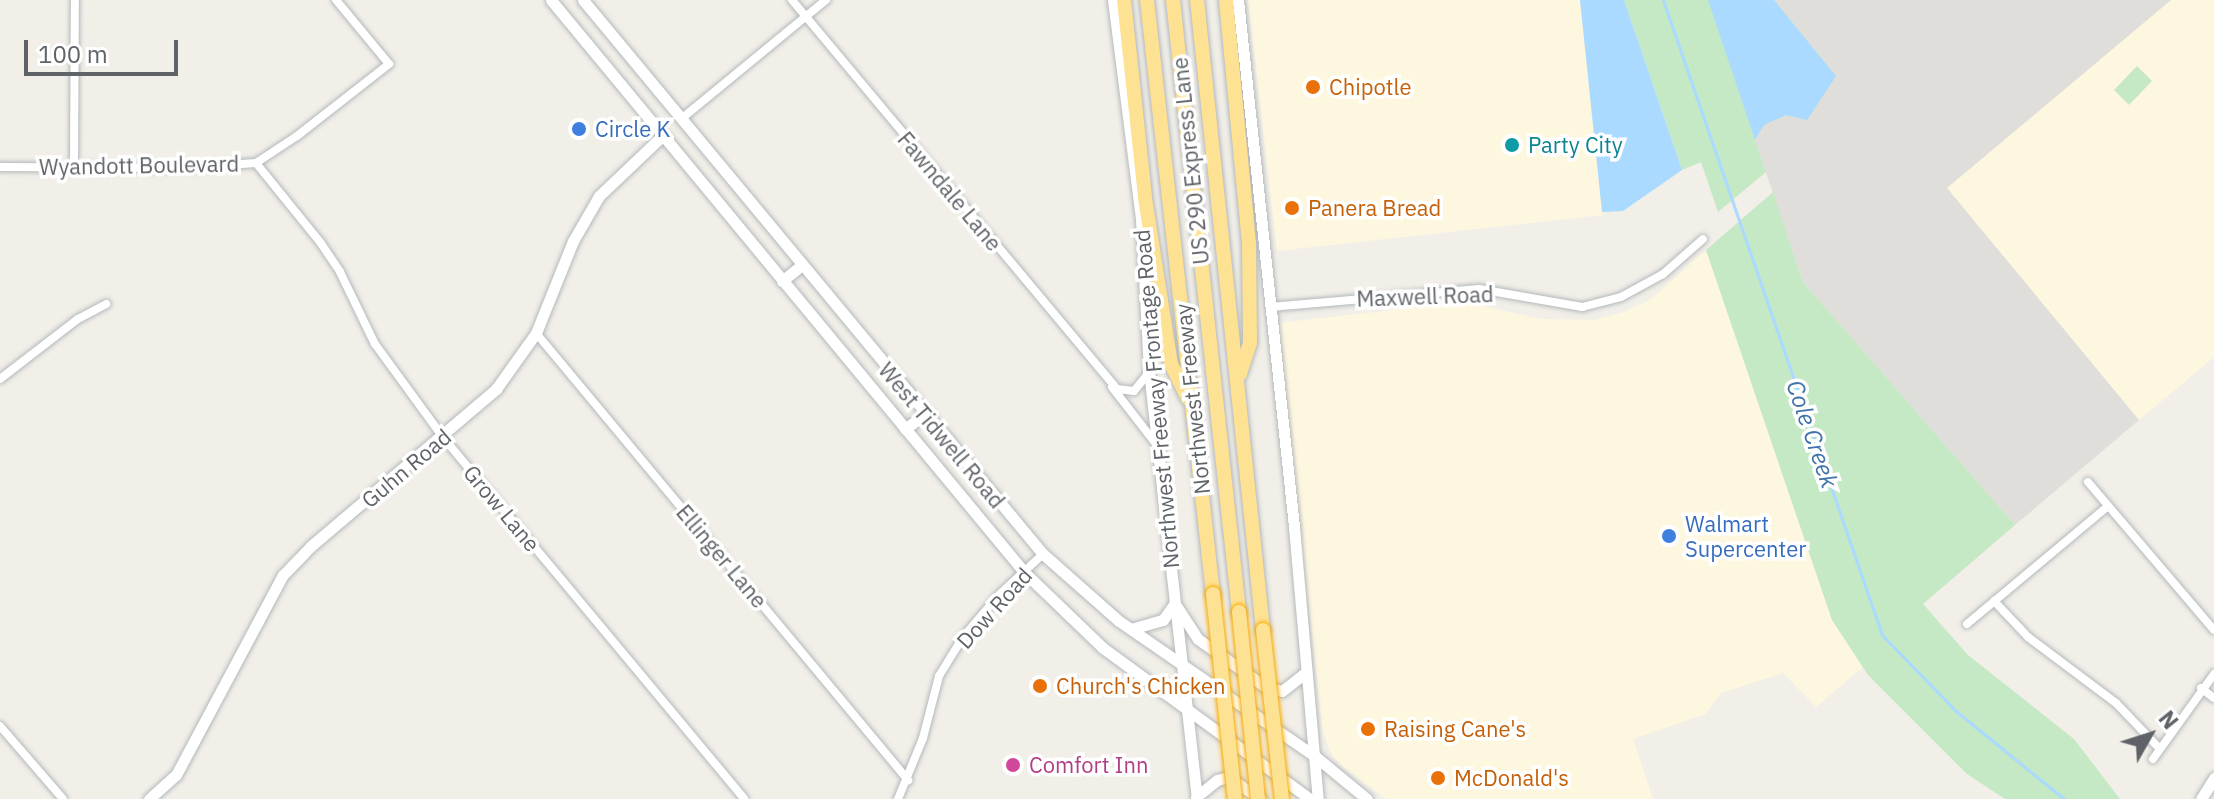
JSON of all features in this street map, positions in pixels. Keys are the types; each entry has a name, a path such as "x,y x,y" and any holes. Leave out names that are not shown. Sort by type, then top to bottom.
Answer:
{"highway":[{"path":"1124,0 1145,198 1171,364 1193,410"},
{"name":"Northwest Freeway","path":"1147,0 1235,799"},
{"name":"US 290 Express Lane","path":"1173,0 1260,799"},
{"path":"1197,0 1282,799"},
{"path":"1226,0 1249,244 1250,343 1238,382"}],"main road":[{"name":"West Tidwell Road","path":"551,0 1024,572 1103,648 1310,799"},
{"name":"West Tidwell Road","path":"583,0 1043,554 1131,629 1316,757 1367,799"},
{"name":"Northwest Freeway Frontage Road","path":"1113,0 1141,219 1149,371 1189,711 1196,798"},
{"path":"1238,0 1318,799"},
{"name":"Guhn Road","path":"149,799 176,775 283,575 311,546 496,389 536,333 583,221 599,196 662,136"},
{"path":"782,281 802,265"},
{"path":"905,429 925,414"},
{"path":"1131,629 1163,620 1174,604 1198,639 1267,688 1282,691 1306,672"},
{"path":"1196,798 1217,780 1228,777 1260,799"},
{"path":"2201,799 2214,778"}],"street":[{"path":"74,167 75,0"},
{"name":"Wyandott Boulevard","path":"0,167 186,168 256,163 297,136 389,64 336,0"},
{"name":"Fawndale Lane","path":"792,0 1110,382 1115,395 1158,446"},
{"path":"681,119 826,0"},
{"name":"Grow Lane","path":"256,163 333,262 375,344 442,436 744,799"},
{"name":"Maxwell Road","path":"1270,307 1479,289 1582,307 1621,297 1653,280 1703,239"},
{"path":"0,379 78,319 106,304"},
{"name":"Ellinger Lane","path":"536,333 908,780"},
{"path":"1110,382 1117,389 1134,391 1149,371"},
{"path":"2088,482 2214,630"},
{"path":"1967,624 2108,506"},
{"name":"Dow Road","path":"898,799 908,780 939,676 963,637 1043,554"},
{"path":"1994,601 2028,637 2116,703 2159,748"},
{"path":"2153,759 2214,674"},
{"path":"2201,688 2214,698"},
{"path":"0,726 63,799"}],"shaded area":[{"path":"1248,0 1580,0 1603,215 1277,251"},
{"path":"1774,0 2171,0 1947,188 2139,420 2015,525 1803,282 1755,140 1764,125 1786,115 1836,76"},
{"path":"2171,0 2214,0 2214,357 2139,420 1947,188"},
{"path":"1706,250 1832,620 1863,667 1816,707 1783,673 1721,693 1705,714 1633,739 1653,799 1386,799 1343,767 1332,755 1323,733 1277,323 1465,302 1541,319 1595,320 1624,312 1651,299"}],"green space":[{"path":"1624,0 1774,0 1836,76 1807,120 1786,115 1764,125 1755,140 1766,172 1718,212 1701,162 1682,170"},
{"path":"2137,66 2152,81 2129,105 2114,90"},
{"path":"1773,192 1803,282 2015,525 1923,604 1968,655 2074,739 2120,799 2005,799 1967,774 1868,675 1832,620 1706,250"}],"water":[{"path":"1580,0 1624,0 1682,170 1623,211 1602,212"},
{"path":"1708,0 1774,0 1836,76 1807,120 1786,115 1764,125 1755,140"}],"waterway":[{"name":"Cole Creek","path":"1663,0 1882,635 1957,712 2064,799"}],"place":[{"name":"Chipotle","path":"1313,87"},
{"name":"Circle K","path":"579,129"},
{"name":"Party City","path":"1512,145"},
{"name":"Panera Bread","path":"1292,208"},
{"name":"Walmart Supercenter","path":"1669,536"},
{"name":"Church's Chicken","path":"1040,686"},
{"name":"Raising Cane's","path":"1368,729"},
{"name":"Comfort Inn","path":"1013,765"},
{"name":"McDonald's","path":"1438,778"}]}
